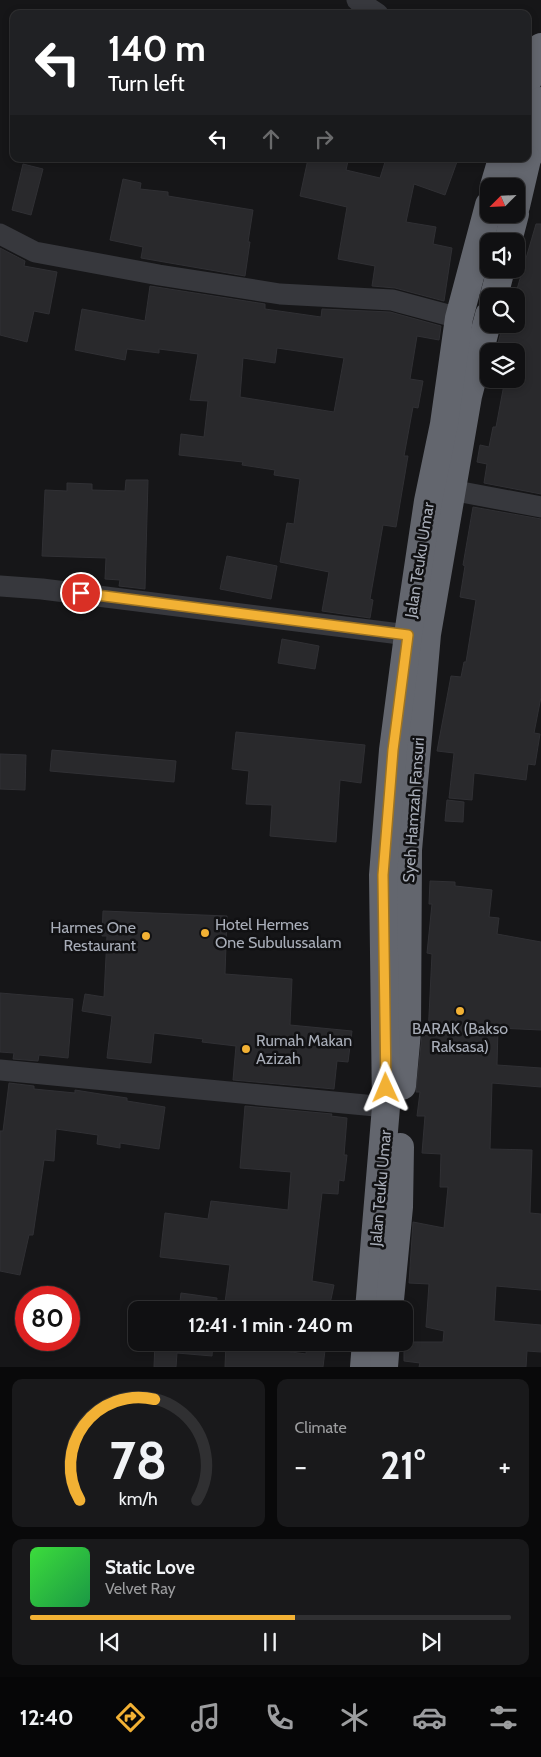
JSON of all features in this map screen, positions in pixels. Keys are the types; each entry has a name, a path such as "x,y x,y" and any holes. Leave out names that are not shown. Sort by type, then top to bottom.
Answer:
{"highway":[{"path":"531,72 541,47"},
{"path":"531,142 541,101"},
{"path":"496,178 501,162"},
{"path":"522,178 526,162"},
{"name":"Jalan Teuku Umar","path":"370,1301 386,1107 383,875 393,750 428,501 444,424 459,318 484,223"},
{"name":"Syeh Hamzah Fansuri","path":"390,1301 399,1207 403,1066 407,1032 408,850 427,634 468,396 484,333"},
{"path":"364,1367 365,1351"},
{"path":"384,1367 385,1351"}],"street":[{"path":"357,0 372,10"},
{"path":"0,234 35,252 159,275 280,294 392,300 459,318"},
{"path":"451,490 541,508"},
{"path":"0,586 42,588 408,635"},
{"path":"0,1070 386,1107"}],"building":[{"path":"307,162 348,162 346,170 380,178 385,162 457,162 445,195 414,184 406,222 436,227 433,244 452,248 444,301 395,288 372,286 375,266 338,259 347,207 300,196"},
{"path":"23,164 43,169 31,215 12,210"},
{"path":"123,179 141,183 140,189 168,192 168,196 253,210 245,276 141,258 143,247 110,240"},
{"path":"536,224 541,224 541,494 484,483 487,464 477,462 480,445 489,447 493,427 496,427 503,388 525,388 525,343 498,343 501,333 525,333 525,288 517,288 520,278 525,278 525,262"},
{"path":"0,248 25,261 24,266 57,272 49,314 34,311 27,342 0,335"},
{"path":"150,286 265,304 265,309 321,317 322,309 390,312 441,326 439,340 417,336 410,379 423,381 418,408 413,407 404,456 408,456 396,527 383,525 370,599 373,600 370,618 322,611 329,572 280,562 287,523 294,524 300,479 274,475 275,470 242,465 243,462 179,455 181,434 204,437 208,401 190,400 198,354 159,349 159,353 127,349 125,360 75,350 82,309 145,321","holes":["277,348 344,358 334,412 240,397 243,358 275,363"]},
{"path":"126,480 148,480 145,589 119,586 120,580 105,579 106,558 42,556 45,490 67,491 67,483 92,484 92,490 125,491"},
{"path":"473,507 541,519 541,697 534,733 540,734 535,765 528,764 526,780 474,773 472,800 449,798 454,753 437,751 451,676 461,677 464,662 466,662 476,600 460,597 465,566 463,565"},
{"path":"227,556 277,566 271,599 220,589"},
{"path":"282,639 319,646 315,669 278,663"},
{"path":"236,732 365,745 361,783 340,780 336,842 270,836 272,805 246,804 249,771 232,769"},
{"path":"52,750 176,761 174,782 50,771"},
{"path":"0,754 26,755 25,790 0,789"},
{"path":"447,800 464,802 463,822 445,821"},
{"path":"430,881 455,882 455,886 492,890 489,917 499,918 497,934 541,942 541,1030 498,1028 497,1065 541,1068 541,1087 492,1083 490,1149 532,1150 530,1213 541,1214 541,1290 496,1286 494,1321 541,1325 541,1352 527,1351 526,1367 419,1367 420,1363 404,1361 404,1351 413,1351 413,1342 443,1342 444,1331 426,1327 429,1284 409,1283 413,1222 444,1228 448,1187 440,1187 441,1154 422,1153 425,1116 417,1116 420,1092 416,1092 422,1035 428,1036 432,954 427,953 432,904 429,904"},
{"path":"103,911 227,916 225,974 292,979 290,1025 352,1031 348,1062 337,1061 334,1089 233,1080 236,1046 202,1042 203,1039 154,1033 151,1063 107,1058 112,1016 82,1011 85,994 104,997 107,936 102,936"},
{"path":"0,993 73,999 68,1058 39,1055 38,1061 13,1059 14,1053 0,1052"},
{"path":"9,1083 34,1086 34,1089 75,1093 75,1090 127,1098 127,1101 165,1107 159,1149 120,1143 120,1148 97,1144 98,1135 56,1129 54,1161 44,1160 33,1235 29,1235 20,1275 0,1271 0,1131 3,1131"},
{"path":"245,1106 332,1114 331,1116 347,1118 344,1155 347,1155 344,1181 339,1180 338,1194 322,1193 312,1281 334,1285 331,1301 225,1301 230,1265 160,1257 165,1213 208,1219 211,1201 288,1210 291,1172 240,1168"},
{"path":"181,1293 217,1298 217,1301 180,1301"},
{"path":"155,1351 212,1351 212,1356 177,1353 176,1367 154,1367"},
{"path":"226,1351 284,1351 306,1354 306,1351 325,1351 323,1367 225,1367"}],"place":[{"name":"Hotel Hermes One Subulussalam","path":"205,933"},
{"name":"Harmes One Restaurant","path":"146,936"},
{"name":"BARAK (Bakso Raksasa)","path":"460,1011"},
{"name":"Rumah Makan Azizah","path":"246,1049"}],"route":[{"path":"81,593 408,635 393,750 383,875 386,1088"}]}
